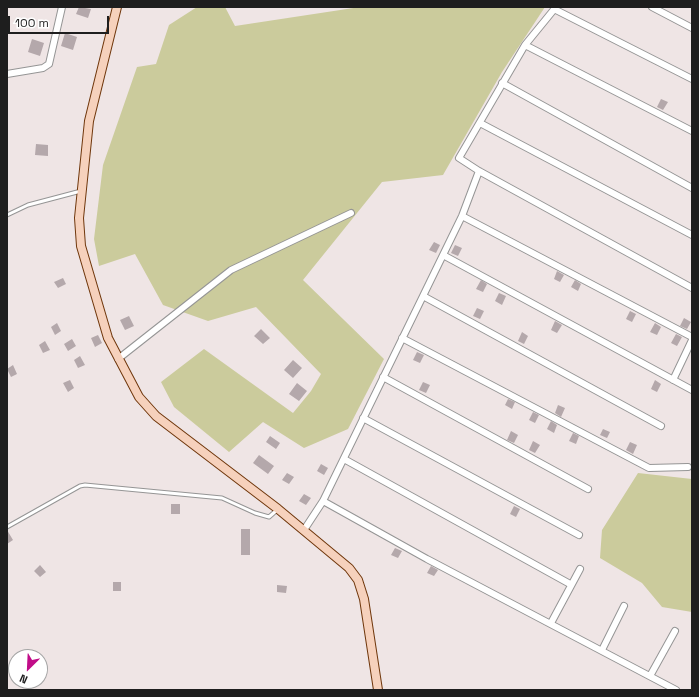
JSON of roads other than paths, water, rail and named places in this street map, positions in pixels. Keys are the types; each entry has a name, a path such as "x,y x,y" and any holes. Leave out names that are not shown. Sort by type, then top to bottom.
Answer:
{"main road":[{"path":"117,7 89,121 79,218 81,246 108,338 139,397 156,416 342,560 358,580 364,599 378,690"}],"street":[{"path":"7,74 43,68 49,64 62,7"},
{"path":"652,7 692,28"},
{"path":"692,79 555,8 525,45 459,158 479,172 692,288"},
{"path":"525,45 692,131"},
{"path":"502,84 692,188"},
{"path":"480,123 692,235"},
{"path":"304,530 323,501 344,459 462,216 479,172"},
{"path":"118,359 231,270 351,213"},
{"path":"462,216 692,338 673,380"},
{"path":"443,255 692,390"},
{"path":"423,296 661,426"},
{"path":"402,338 649,468 688,467"},
{"path":"383,377 588,489"},
{"path":"363,418 579,535"},
{"path":"344,459 570,584"},
{"path":"323,501 427,559 676,690"},
{"path":"551,623 570,584 580,569"},
{"path":"602,650 624,606"},
{"path":"650,676 675,631"}],"lane":[{"path":"7,215 28,205 81,191"},
{"path":"7,527 80,486 85,485 222,498 255,513 269,517 278,509"}]}
